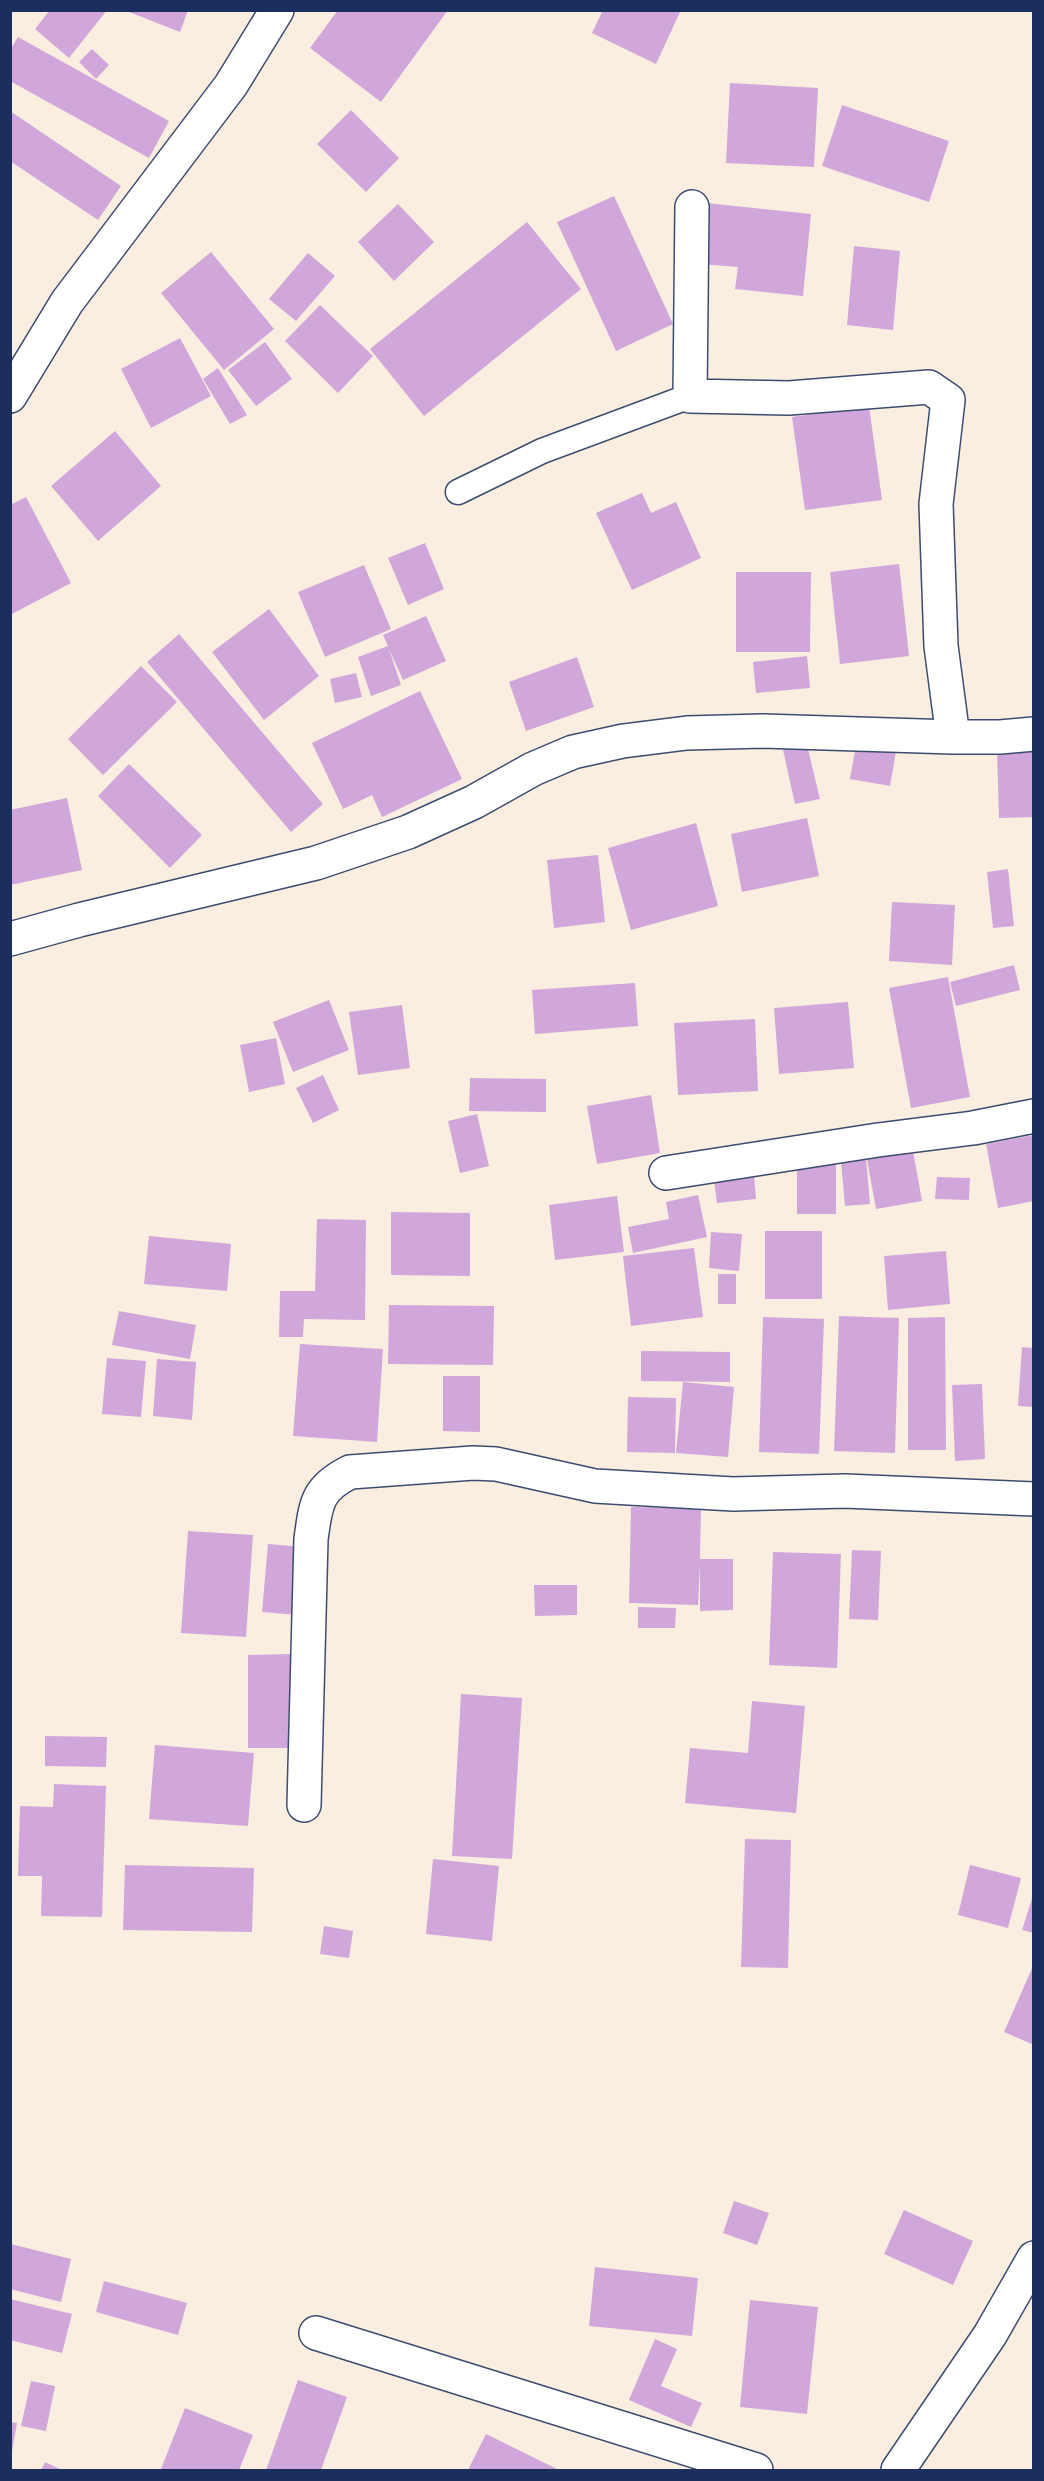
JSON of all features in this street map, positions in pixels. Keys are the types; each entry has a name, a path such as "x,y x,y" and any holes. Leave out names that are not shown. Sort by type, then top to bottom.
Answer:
{"street":[{"path":"10,396 67,302 231,85 277,10"},
{"path":"692,207 690,396 789,398 929,387 948,400 936,504 941,646 953,736"},
{"path":"10,939 316,863 408,832 474,802 533,769 573,752 623,741 687,733 763,731 1000,737 1034,734"},
{"path":"666,1173 878,1140 973,1128 1034,1116"},
{"path":"304,1805 311,1539 316,1507 322,1493 332,1481 350,1472 473,1463 496,1464 606,1486 733,1494 844,1491 1034,1499"},
{"path":"898,2470 990,2335 1034,2258"},
{"path":"316,2333 756,2470"}],"lane":[{"path":"458,492 542,451 690,396"}],"building":[{"path":"50,10 107,10 69,58 35,29"},
{"path":"124,10 188,10 180,32"},
{"path":"338,10 448,10 381,102 310,48"},
{"path":"603,10 681,10 656,64 592,33"},
{"path":"18,37 169,121 149,158 10,81 10,50"},
{"path":"92,49 109,65 96,79 79,62"},
{"path":"730,83 818,88 814,167 726,163"},
{"path":"842,105 949,141 929,202 822,166"},
{"path":"351,110 399,158 366,192 317,144"},
{"path":"10,111 121,186 98,220 10,161"},
{"path":"614,196 673,324 616,351 557,222"},
{"path":"706,203 811,214 803,296 735,289 738,267 700,264"},
{"path":"398,204 434,242 394,281 358,242"},
{"path":"527,222 581,289 424,416 370,349"},
{"path":"854,246 900,251 893,330 847,325"},
{"path":"211,252 274,329 224,370 161,293"},
{"path":"308,253 335,276 296,321 269,299"},
{"path":"320,305 373,356 338,393 285,341"},
{"path":"180,338 211,396 151,428 121,369"},
{"path":"265,342 292,379 256,406 228,370"},
{"path":"218,368 247,415 230,424 203,379"},
{"path":"869,406 882,500 805,510 792,417"},
{"path":"115,431 161,486 98,541 51,486"},
{"path":"642,493 651,513 676,502 701,558 632,590 596,513"},
{"path":"26,497 71,583 10,615 10,505"},
{"path":"425,543 444,589 408,605 388,558"},
{"path":"899,564 909,656 840,664 830,572"},
{"path":"364,565 391,629 325,657 298,592"},
{"path":"736,572 811,572 810,652 736,652"},
{"path":"269,609 319,676 264,720 212,652"},
{"path":"426,616 446,661 403,680 389,649 401,685 371,696 358,657 388,646 383,635"},
{"path":"179,634 323,804 291,832 147,662"},
{"path":"807,656 810,688 756,693 753,662"},
{"path":"577,657 594,707 526,731 509,682"},
{"path":"141,666 177,702 103,775 68,739"},
{"path":"356,673 362,697 335,703 330,679"},
{"path":"420,691 462,779 382,817 372,795 343,809 312,743"},
{"path":"807,745 820,799 795,804 783,750"},
{"path":"856,745 896,751 890,786 850,779"},
{"path":"1034,748 1034,817 999,818 997,749"},
{"path":"129,764 202,835 170,868 98,796"},
{"path":"67,798 82,870 10,885 10,810"},
{"path":"807,818 819,876 742,892 731,834"},
{"path":"696,823 718,906 631,930 608,848"},
{"path":"598,855 605,922 554,928 547,860"},
{"path":"1008,869 1014,926 993,928 987,872"},
{"path":"892,902 955,905 952,965 889,961"},
{"path":"1014,965 1020,990 956,1006 950,982"},
{"path":"948,977 970,1097 911,1108 889,988"},
{"path":"635,983 638,1026 535,1034 532,990"},
{"path":"329,1000 349,1050 293,1072 273,1022"},
{"path":"848,1002 854,1068 779,1074 774,1008"},
{"path":"402,1005 410,1068 358,1075 349,1012"},
{"path":"755,1019 758,1091 678,1095 674,1023"},
{"path":"276,1038 285,1084 249,1092 240,1045"},
{"path":"323,1075 339,1110 313,1123 296,1088"},
{"path":"470,1078 546,1079 546,1112 469,1111"},
{"path":"651,1095 660,1153 597,1164 587,1106"},
{"path":"477,1114 489,1166 460,1173 448,1121"},
{"path":"1034,1135 1034,1201 998,1208 986,1144"},
{"path":"912,1145 922,1201 876,1209 866,1154"},
{"path":"866,1158 870,1204 845,1206 841,1161"},
{"path":"797,1164 836,1164 836,1214 797,1214"},
{"path":"754,1175 756,1199 717,1203 714,1180"},
{"path":"937,1177 970,1178 969,1200 935,1199"},
{"path":"698,1195 707,1237 633,1253 628,1227 669,1219 666,1202"},
{"path":"617,1196 624,1252 555,1260 549,1205"},
{"path":"391,1212 470,1213 470,1276 391,1275"},
{"path":"317,1219 366,1220 365,1320 304,1319 303,1337 279,1337 280,1291 315,1291"},
{"path":"765,1231 822,1231 822,1299 765,1299"},
{"path":"711,1232 742,1234 739,1271 709,1268"},
{"path":"149,1236 231,1244 227,1291 144,1284"},
{"path":"694,1248 703,1317 631,1326 623,1256"},
{"path":"946,1251 950,1304 888,1310 884,1256"},
{"path":"718,1274 736,1274 736,1304 718,1304"},
{"path":"389,1305 494,1306 493,1365 388,1364"},
{"path":"119,1311 196,1325 190,1359 112,1345"},
{"path":"839,1316 899,1318 895,1453 834,1451"},
{"path":"763,1317 824,1319 819,1454 759,1452"},
{"path":"945,1317 946,1450 908,1450 908,1318"},
{"path":"300,1344 383,1349 377,1442 293,1436"},
{"path":"1022,1347 1034,1348 1034,1407 1018,1406"},
{"path":"641,1351 730,1352 730,1382 641,1381"},
{"path":"107,1358 146,1361 141,1417 102,1414"},
{"path":"157,1359 196,1362 192,1420 153,1416"},
{"path":"443,1376 480,1376 480,1432 443,1431"},
{"path":"683,1382 734,1387 728,1457 676,1453"},
{"path":"982,1384 985,1459 955,1461 952,1385"},
{"path":"628,1397 676,1398 675,1453 627,1452"},
{"path":"631,1507 701,1508 700,1559 733,1559 733,1610 700,1611 700,1564 698,1605 629,1603"},
{"path":"188,1531 253,1535 246,1637 181,1633"},
{"path":"268,1544 303,1547 298,1615 262,1612"},
{"path":"852,1550 881,1551 878,1620 849,1619"},
{"path":"773,1552 841,1554 837,1668 769,1665"},
{"path":"534,1585 577,1585 577,1615 535,1616"},
{"path":"638,1607 676,1608 675,1628 638,1628"},
{"path":"290,1654 291,1748 248,1748 248,1655"},
{"path":"461,1694 522,1698 512,1859 452,1856"},
{"path":"752,1701 805,1706 796,1813 685,1803 690,1748 748,1753"},
{"path":"45,1736 107,1737 106,1767 45,1766"},
{"path":"155,1745 254,1753 248,1826 149,1819"},
{"path":"54,1784 106,1786 102,1917 41,1916 42,1876 18,1876 20,1806 53,1807"},
{"path":"745,1839 791,1840 788,1968 741,1967"},
{"path":"433,1859 499,1866 492,1941 426,1934"},
{"path":"125,1865 254,1868 252,1932 123,1930"},
{"path":"970,1865 1021,1878 1008,1928 958,1915"},
{"path":"1034,1892 1034,1933 1022,1930"},
{"path":"324,1926 353,1931 349,1958 320,1954"},
{"path":"1034,1964 1034,2045 1004,2032"},
{"path":"734,2201 769,2213 757,2245 723,2233"},
{"path":"904,2210 973,2241 953,2285 884,2254"},
{"path":"11,2244 71,2259 61,2302 10,2289"},
{"path":"595,2267 698,2278 692,2336 589,2326"},
{"path":"104,2281 187,2303 178,2335 96,2312"},
{"path":"10,2299 72,2314 62,2353 10,2340"},
{"path":"750,2300 818,2307 807,2414 740,2407"},
{"path":"655,2339 677,2349 661,2386 702,2403 691,2427 629,2400"},
{"path":"298,2380 347,2397 321,2470 266,2470"},
{"path":"31,2381 55,2386 46,2431 21,2426"},
{"path":"185,2408 253,2435 239,2470 161,2469"},
{"path":"10,2422 17,2423 12,2451 10,2451"},
{"path":"486,2434 559,2470 468,2470"},
{"path":"45,2462 62,2470 41,2470"}]}
